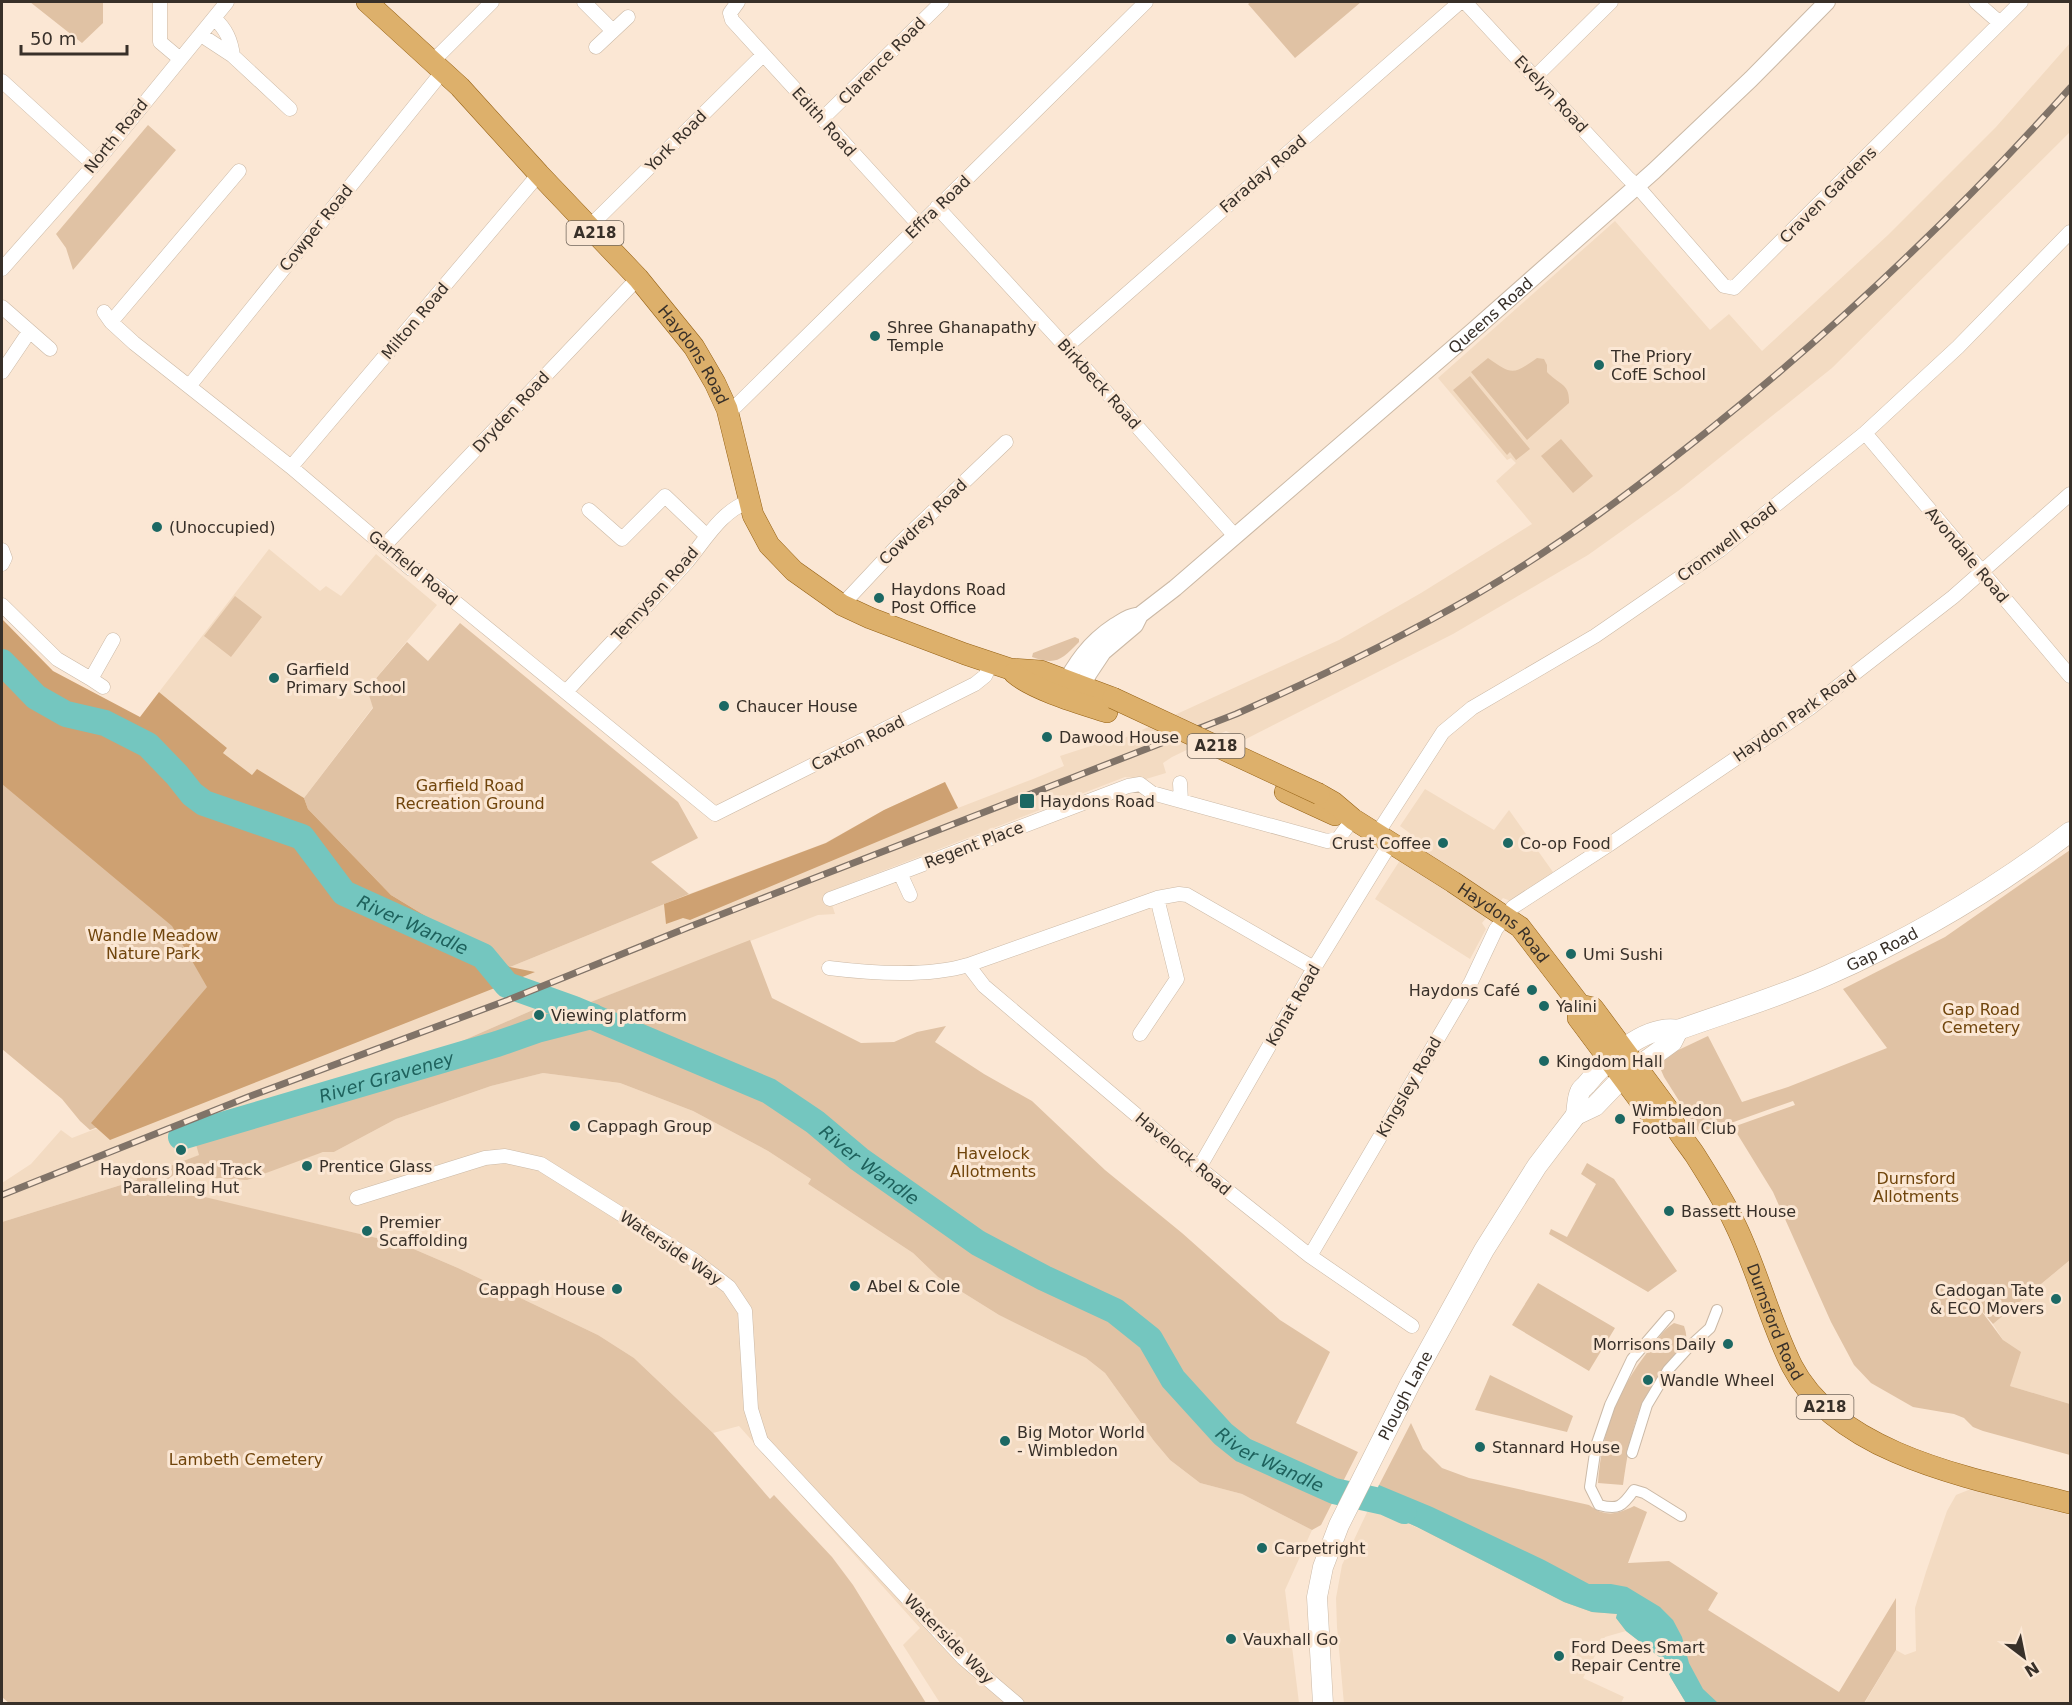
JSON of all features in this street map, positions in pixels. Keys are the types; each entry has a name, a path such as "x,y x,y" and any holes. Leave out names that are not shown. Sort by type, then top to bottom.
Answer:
{"main road":[{"name":"Haydons Road","path":"367,2 460,87 638,278 694,347 715,382 727,409 748,502 757,526 778,556 815,587 842,605 870,618 964,654 1001,665 1041,672 1071,690 1110,705 1315,800 1333,802 1353,819 1520,927 1580,1005 1578,1018 1616,1055 1630,1073"},
{"name":"Gap Road","path":"1616,1055 1647,1035 1667,1028 1678,1030 1825,976 1883,950 1984,891 2070,832"},
{"name":"Gap Road","path":"1630,1073 1672,1042 1678,1030"},
{"name":"Plough Lane","path":"1323,1704 1317,1597 1325,1561 1343,1516 1410,1384 1484,1250 1537,1166 1576,1114 1580,1091 1616,1055"},
{"name":"Plough Lane","path":"1576,1114 1595,1106 1630,1073"},
{"name":"Durnsford Road","path":"1630,1073 1646,1109 1659,1122 1674,1126 1711,1180 1735,1223 1780,1340 1794,1368 1812,1394 1832,1414 1896,1453 1951,1473 2070,1503"}],"street":[{"path":"160,2 160,42 179,58"},
{"name":"North Road","path":"2,269 94,165 227,2"},
{"name":"Cowper Road","path":"190,385 438,66 492,2"},
{"path":"584,2 613,31"},
{"name":"Edith Road","path":"738,2 730,13 731,17 919,225"},
{"name":"Clarence Road","path":"822,119 942,2"},
{"name":"Effra Road","path":"727,409 736,406 1146,2"},
{"name":"Faraday Road","path":"1066,347 1460,2"},
{"name":"Evelyn Road","path":"1465,2 1637,186"},
{"path":"1535,77 1611,2"},
{"name":"Queens Road","path":"1071,690 1089,673 1103,652 1135,626 1140,615 1235,536 1637,186 1751,79 1827,2"},
{"path":"1976,2 2000,23 2021,2"},
{"path":"596,47 628,17"},
{"path":"214,18 225,30 232,44 233,56"},
{"name":"Craven Gardens","path":"1637,186 1724,286 1736,288 2000,23"},
{"path":"201,35 263,75 290,109"},
{"name":"York Road","path":"589,228 763,55"},
{"path":"2,81 94,165"},
{"name":"Garfield Road","path":"238,171 108,317 134,343 190,385 384,546 715,814"},
{"name":"Milton Road","path":"291,468 539,174"},
{"name":"Birkbeck Road","path":"937,207 1235,536"},
{"name":"Cromwell Road","path":"1384,839 1437,741 1452,723 1472,708 1595,636 1720,550 1865,433 1958,347 2070,232"},
{"name":"Dryden Road","path":"384,546 638,278"},
{"path":"2,307 50,349"},
{"path":"2,372 29,332"},
{"name":"Avondale Road","path":"1865,433 2070,676"},
{"name":"Cowdrey Road","path":"842,605 901,542 1006,442"},
{"name":"Haydon Park Road","path":"1505,917 1513,907 1810,708 1902,639 1982,573 2070,494"},
{"path":"588,510 622,539 664,496 706,536"},
{"name":"Tennyson Road","path":"566,692 687,561 706,536 738,506 748,502"},
{"path":"2,550 4,558 2,564"},
{"path":"2,605 57,659 103,687"},
{"path":"91,679 113,640"},
{"name":"Caxton Road","path":"715,814 975,684 1001,665"},
{"path":"1180,783 1181,801"},
{"name":"Regent Place","path":"830,899 1128,786 1140,784 1152,794 1327,841 1338,839 1353,819"},
{"name":"Kohat Road","path":"1199,1168 1314,968 1384,839"},
{"path":"900,873 910,895"},
{"path":"828,968 870,973 954,969 1157,898 1179,894 1187,895 1314,968"},
{"path":"1140,1034 1177,979 1157,898"},
{"name":"Kingsley Road","path":"1310,1256 1471,982 1496,929 1505,917"},
{"name":"Havelock Road","path":"968,966 984,986 1199,1168 1310,1256 1412,1326"},
{"name":"Waterside Way","path":"357,1198 485,1158 505,1156 541,1164 694,1260 729,1287 745,1311 751,1409 761,1441 963,1658 1017,1704"},
{"path":"1632,1453 1647,1405 1668,1370 1710,1328 1717,1310"},
{"path":"1669,1316 1632,1359 1610,1405 1596,1446 1590,1487 1599,1505 1612,1509 1625,1504 1634,1490 1644,1493 1681,1516"}],"shaded area":[{"path":"2070,43 2070,132 1832,368 1678,491 1588,555 1453,634 1244,740 1226,731 1172,757 1163,763 1166,773 1146,779 1125,777 828,892 835,914 818,915 583,1005 542,1006 430,1055 195,1141 200,1155 157,1171 138,1168 137,1180 2,1222 2,1183 31,1164 61,1130 72,1138 510,967 689,894 825,843 884,810 945,782 958,808 1064,766 1060,756 1103,742 1122,739 1339,640 1421,593 1532,524 1496,481 1516,463 1511,458 1507,460 1438,378 1615,221 1710,330 1729,314 1762,351 1888,235 1996,127"},
{"name":"Garfield Primary School","path":"269,549 320,591 326,586 341,596 376,554 437,605 367,689 373,707 304,798 257,770 252,775 223,753 227,748 159,692"},
{"name":"Wandle Meadow Nature Park","path":"2,619 53,671 140,717 159,692 227,748 223,753 252,775 257,769 304,798 308,809 391,895 510,967 535,972 110,1140 91,1123 207,987 172,926 2,784"},
{"path":"945,782 958,808 690,920 683,918 666,924 664,904 826,843 884,810"},
{"path":"1425,789 1494,830 1509,810 1553,872 1513,902 1503,898 1482,923 1486,929 1470,959 1375,899 1415,837 1400,826"},
{"path":"543,1073 620,1083 693,1111 768,1151 811,1179 808,1184 913,1253 938,1277 999,1315 1086,1358 1105,1373 1170,1460 1200,1483 1242,1494 1312,1530 1285,1590 1299,1703 940,1703 903,1645 920,1628 739,1426 713,1433 634,1358 598,1335 458,1268 402,1244 172,1190 175,1174 213,1177 323,1152 334,1152 396,1119 491,1086"},
{"name":"Cadogan Tate & ECO Movers","path":"2070,1260 2070,1404 2010,1386 2012,1375 2003,1340 1993,1324"},
{"path":"1971,1489 2070,1515 2070,1703 1864,1704 1896,1650 1905,1655 1916,1651 1915,1608 1926,1572 1947,1511 1956,1495"},
{"path":"1370,1506 1603,1613 1617,1614 1616,1618 1626,1631 1605,1637 1583,1678 1624,1697 1621,1703 1344,1704 1336,1598 1342,1565"}],"green space":[{"path":"30,2 103,2 103,23 82,43"},
{"path":"1251,2 1361,2 1295,58 1248,4"},
{"path":"148,125 176,150 73,270 66,248 56,234"},
{"path":"1488,358 1502,368 1512,371 1523,368 1537,358 1544,359 1547,372 1566,388 1569,403 1527,440 1471,372"},
{"path":"1470,376 1530,449 1516,460 1510,452 1507,455 1453,390"},
{"path":"1561,439 1593,476 1573,493 1541,456"},
{"path":"235,596 262,617 231,657 204,636"},
{"name":"Garfield Road Recreation Ground","path":"460,623 678,802 698,838 651,862 689,894 510,967 391,895 308,809 304,798 373,708 367,689 407,642 428,661"},
{"path":"1075,637 1079,639 1079,642 1063,657 1048,661 1032,657 1033,653"},
{"name":"Wandle Meadow Nature Park","path":"2,662 483,976 90,1130 62,1099 2,1049"},
{"path":"2070,850 2070,1260 1993,1324 1977,1305 2003,1340 2021,1352 2010,1386 2070,1404 2070,1455 1983,1431 1954,1414 1913,1407 1871,1383 1854,1365 1831,1322 1773,1192 1733,1127 1795,1105 1793,1101 1700,1134 1664,1077 1661,1061 1670,1054 1708,1036 1742,1102 1788,1087 1887,1048 1843,989 1945,937"},
{"name":"Lambeth Cemetery","path":"750,940 772,998 861,1043 894,1042 917,1032 946,1026 935,1042 984,1074 1032,1101 1105,1170 1182,1233 1280,1320 1330,1352 1296,1423 1358,1452 1321,1525 1312,1530 1242,1494 1200,1483 1170,1460 1105,1373 1086,1358 999,1315 938,1277 913,1253 808,1184 811,1179 768,1151 693,1111 620,1083 543,1073 491,1086 396,1119 334,1152 323,1152 247,1180 175,1174 159,1186 402,1244 458,1268 598,1335 634,1358 713,1433 770,1499 774,1495 832,1557 853,1585 926,1703 10,1704 2,1697 2,1222 137,1180 138,1168 157,1171 199,1155 195,1141 430,1055 542,1006 583,1005"},
{"path":"1587,1163 1614,1179 1677,1271 1648,1292 1549,1234 1551,1229 1567,1237 1596,1184 1581,1174"},
{"path":"1538,1283 1615,1328 1589,1371 1512,1325"},
{"path":"1674,1323 1684,1326 1686,1341 1680,1352 1661,1372 1642,1404 1632,1434 1623,1485 1598,1483 1607,1429 1620,1396 1649,1350 1663,1332"},
{"path":"1490,1375 1573,1416 1567,1432 1475,1410"},
{"path":"1411,1423 1423,1449 1442,1468 1469,1478 1589,1505 1606,1513 1616,1513 1634,1506 1647,1512 1628,1563 1669,1561 1718,1593 1708,1610 1839,1692 1896,1598 1896,1650 1864,1703 1686,1703 1662,1659 1626,1631 1616,1618 1617,1614 1592,1612 1564,1602 1417,1527 1370,1506"}],"water":[{"path":"1379,1485 1432,1507 1589,1584 1627,1587 1660,1607 1673,1620 1682,1637 1689,1663 1703,1689 1718,1703 1686,1703 1662,1659 1626,1631 1616,1618 1617,1614 1592,1612 1564,1602 1417,1527 1370,1506"}],"waterway":[{"name":"River Wandle","path":"2,662 36,697 66,714 105,723 148,745 192,794 204,803 302,837 344,893 483,956 507,985 574,1009 769,1091 815,1122 859,1159 978,1243 1044,1278 1115,1311 1150,1339 1173,1379 1223,1434 1243,1450 1334,1491 1384,1502 1404,1511"},
{"name":"River Graveney","path":"181,1137 497,1044 537,1030 592,1016"}],"railway":[{"path":"2,1195 248,1097 508,1000 1236,714 1418,627 1477,594 1569,535 1657,471 1762,387 1899,264 1986,178 2070,88"}],"place":[{"name":"Shree Ghanapathy Temple","path":"875,336"},
{"name":"The Priory CofE School","path":"1599,365"},
{"name":"(Unoccupied)","path":"157,527"},
{"name":"Haydons Road Post Office","path":"879,598"},
{"name":"Garfield Primary School","path":"274,678"},
{"name":"Chaucer House","path":"724,706"},
{"name":"Dawood House","path":"1047,737"},
{"name":"Haydons Road","path":"1027,801"},
{"name":"Crust Coffee","path":"1443,843"},
{"name":"Co-op Food","path":"1508,843"},
{"name":"Umi Sushi","path":"1571,954"},
{"name":"Haydons Café","path":"1532,990"},
{"name":"Yalini","path":"1544,1006"},
{"name":"Viewing platform","path":"539,1015"},
{"name":"Kingdom Hall","path":"1544,1061"},
{"name":"Wimbledon Football Club","path":"1620,1119"},
{"name":"Cappagh Group","path":"575,1126"},
{"name":"Haydons Road Track Paralleling Hut","path":"181,1150"},
{"name":"Prentice Glass","path":"307,1166"},
{"name":"Bassett House","path":"1669,1211"},
{"name":"Premier Scaffolding","path":"367,1231"},
{"name":"Abel & Cole","path":"855,1286"},
{"name":"Cappagh House","path":"617,1289"},
{"name":"Cadogan Tate & ECO Movers","path":"2056,1299"},
{"name":"Morrisons Daily","path":"1728,1344"},
{"name":"Wandle Wheel","path":"1648,1380"},
{"name":"Big Motor World - Wimbledon","path":"1005,1441"},
{"name":"Stannard House","path":"1480,1447"},
{"name":"Carpetright","path":"1262,1548"},
{"name":"Vauxhall Go","path":"1231,1639"},
{"name":"Ford Dees Smart Repair Centre","path":"1559,1656"}],"park label":[{"name":"Gap Road Cemetery","path":"1981,1018"},
{"name":"Havelock Allotments","path":"993,1162"},
{"name":"Durnsford Allotments","path":"1916,1187"}]}
